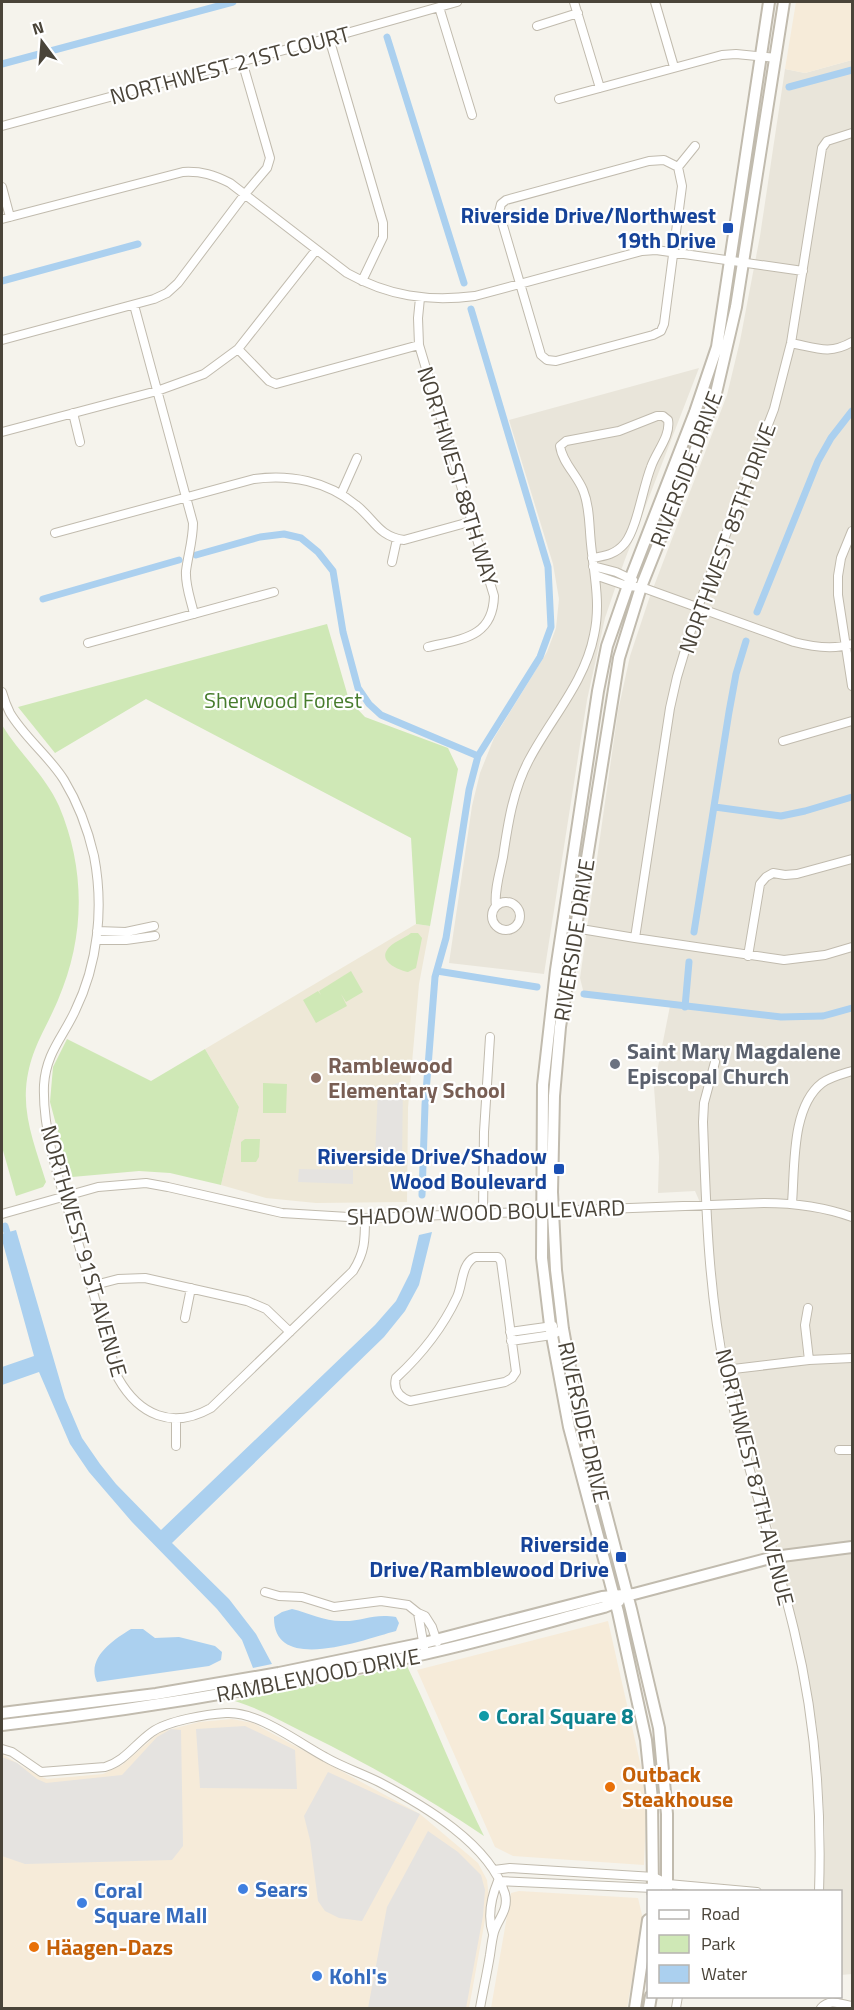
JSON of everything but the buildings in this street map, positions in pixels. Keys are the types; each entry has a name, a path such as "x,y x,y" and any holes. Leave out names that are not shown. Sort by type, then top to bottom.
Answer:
{"street":[{"name":"NORTHWEST 21ST COURT","path":"2,126 457,2"},
{"path":"574,2 600,88"},
{"path":"655,2 674,67"},
{"name":"RIVERSIDE DRIVE","path":"668,1888 666,1795 662,1742 650,1685 575,1395 563,1329 547,1211 543,1086 548,1026 598,692 608,646 629,582 695,412 717,347 770,2"},
{"name":"RIVERSIDE DRIVE","path":"653,1886 652,1799 646,1740 614,1599 569,1427 551,1330 542,1258 560,1027 619,658 641,587 716,393 731,336 784,2"},
{"path":"439,7 472,116"},
{"path":"537,26 578,13"},
{"path":"329,38 383,223 383,237 362,281"},
{"path":"558,99 722,55 776,58"},
{"path":"2,340 134,304 167,293 178,283 267,168 270,158 242,61"},
{"name":"NORTHWEST 85TH DRIVE","path":"635,938 670,708 684,653 698,607 774,409 791,343 822,148 827,141 852,133"},
{"path":"678,166 695,146"},
{"path":"664,160 678,166 682,186 664,324 661,331 556,361 547,360 541,355 499,212 501,204 506,200 649,161 664,160"},
{"path":"2,187 6,218 183,172 199,171 230,183 316,250 362,281 420,298 447,299 475,296 642,251 673,251 803,271"},
{"path":"2,432 157,391 204,374 238,349 316,250"},
{"name":"NORTHWEST 88TH WAY","path":"420,298 419,345 494,596 494,609 482,630 472,636 428,647"},
{"path":"134,304 193,523 193,541 186,572 186,584 194,614"},
{"path":"791,343 827,350 840,349 852,342"},
{"path":"238,349 269,381 276,384 419,345"},
{"path":"73,413 80,442"},
{"path":"496,906 516,790 530,759 568,698 589,656 598,611 593,562 589,511 577,476 561,454 560,446 566,441 619,431 657,416 663,416 668,420 668,432 646,481 633,531 620,548 593,562"},
{"path":"341,494 357,458"},
{"path":"55,533 254,479 275,476 318,483 341,494 357,505 378,529 398,539 404,540 473,521"},
{"path":"852,531 850,541 841,558 838,576 838,595 849,645 852,686"},
{"path":"392,562 398,539"},
{"path":"593,562 641,587 794,642 813,647 849,645"},
{"path":"595,575 629,582"},
{"path":"88,643 274,592"},
{"name":"NORTHWEST 91ST AVENUE","path":"2,692 10,713 63,780 78,807 94,857 97,884 97,935 93,963 86,988 74,1014 50,1055 44,1082 44,1106 50,1138 64,1196 118,1378 135,1402 146,1410 158,1416 176,1419"},
{"path":"783,741 852,721"},
{"path":"748,956 760,884 766,877 773,873 797,874 852,860"},
{"path":"97,935 154,926"},
{"path":"563,926 784,960 804,959 852,947"},
{"path":"97,935 126,940 155,936"},
{"path":"483,1213 484,1132 490,1037"},
{"name":"NORTHWEST 87TH AVENUE","path":"715,1062 704,1103 703,1122 710,1271 725,1370 794,1631 814,1735 820,1803 819,1890"},
{"path":"792,1203 799,1119 805,1103 813,1091 824,1082 852,1071"},
{"name":"SHADOW WOOD BOULEVARD","path":"2,1214 98,1187 146,1184 282,1213 365,1218 792,1203 852,1216"},
{"path":"176,1446 176,1419 200,1414 211,1408 353,1271 361,1258 364,1246 365,1218"},
{"path":"475,1257 498,1257 501,1261 511,1341 516,1372 505,1382 410,1401 396,1390 396,1378 439,1332 459,1293 466,1265 475,1257"},
{"path":"91,1286 138,1277 191,1288 247,1301 266,1309 290,1332"},
{"path":"185,1318 191,1288"},
{"path":"807,1308 805,1326 809,1360"},
{"path":"510,1332 563,1329"},
{"path":"511,1341 551,1330"},
{"path":"725,1370 809,1360 852,1358"},
{"path":"839,1450 852,1450"},
{"name":"RAMBLEWOOD DRIVE","path":"2,1713 281,1679 425,1648 774,1557 852,1547"},
{"path":"265,1592 279,1596 302,1597 334,1607 381,1601 408,1605 425,1616 437,1645"},
{"path":"418,1613 425,1648"},
{"name":"RAMBLEWOOD DRIVE","path":"2,1725 144,1707 255,1683"},
{"path":"2,1749 12,1752 41,1772 105,1767 128,1755 147,1736 166,1725 226,1713 248,1716 327,1758 379,1782 434,1813 478,1849 494,1870 505,1895 505,1912 493,1934 480,2008"},
{"path":"494,1870 510,1868 668,1888 712,1890"},
{"path":"498,1881 653,1886"},
{"path":"493,1934 489,1924 490,1908 498,1881"},
{"path":"635,2008 647,1927"},
{"path":"821,2008 833,2002 852,2006"}],"shaded area":[{"path":"796,2 852,2 852,60 805,73 785,69"},
{"path":"852,60 852,1974 842,1975 842,1890 823,1890 825,1834 817,1728 778,1548 737,1402 721,1323 711,1228 695,1191 658,1193 659,1157 654,1087 670,1006 584,994 580,978 618,711 630,656 649,599 727,395 760,236 785,69 805,73"},
{"path":"699,368 624,562 605,618 587,700 544,974 449,963 472,806 480,773 494,738 547,652 556,628 559,599 553,564 509,420"},
{"name":"Ramblewood Elementary School","path":"416,924 430,926 419,984 408,1108 407,1202 316,1203 266,1198 221,1185 239,1107 205,1049"},
{"path":"403,1081 402,1164 388,1165 388,1156 375,1156 378,1090"},
{"path":"299,1169 353,1170 353,1184 298,1182"},
{"path":"608,1621 647,1793 644,1865 513,1856 495,1847 417,1670"},
{"path":"232,1719 253,1723 420,1814 478,1863 487,1880 489,1898 469,2008 2,2008 2,1754 47,1779 103,1774 122,1765 160,1732 199,1722"},
{"path":"245,1726 295,1750 297,1789 200,1788 196,1729"},
{"path":"171,1729 181,1730 183,1846 172,1860 25,1864 2,1856 2,1757 17,1763 37,1779 46,1783 122,1775 157,1737"},
{"path":"328,1772 420,1814 362,1921 339,1918 325,1911 318,1901 310,1840 304,1816"},
{"path":"428,1831 458,1852 481,1875 485,1890 483,1916 466,2008 368,2008 387,1907"},
{"path":"519,1891 638,1898 643,1919 627,2008 491,2008 511,1893"}],"green space":[{"name":"Sherwood Forest","path":"327,624 349,700 365,717 448,748 458,769 430,926 416,924 411,838 146,699 55,753 18,707"},
{"path":"2,725 47,784 59,806 74,854 79,903 77,928 67,976 30,1064 26,1089 29,1125 46,1182 43,1187 16,1196 2,1147"},
{"path":"411,933 418,933 422,938 416,968 408,972 391,965 385,954 392,945"},
{"path":"351,971 363,992 346,1002 341,994 347,1006 316,1023 303,1000 318,991 321,995 319,991"},
{"path":"67,1039 151,1081 205,1049 239,1107 221,1185 170,1173 139,1171 72,1177 50,1102 53,1067"},
{"path":"263,1083 287,1084 286,1113 263,1113"},
{"path":"245,1139 260,1139 259,1157 256,1162 241,1162 241,1142"},
{"path":"407,1666 484,1836 442,1808 332,1746 235,1701"}],"water":[{"path":"16,1230 65,1398 82,1438 116,1484 161,1530 375,1325 396,1301 410,1273 419,1235 432,1232 419,1285 405,1311 384,1337 172,1543 229,1599 256,1634 272,1664 253,1668 242,1640 217,1609 132,1522 89,1472 70,1444 39,1372 2,1385 2,1367 34,1356 2,1240 2,1234"},
{"path":"292,1609 337,1621 388,1616 396,1617 399,1623 396,1631 364,1640 323,1649 304,1649 288,1645 278,1635 274,1617"},
{"path":"131,1629 143,1629 155,1638 179,1637 215,1646 222,1652 221,1660 209,1666 97,1682 95,1665 98,1658 109,1644"}],"waterway":[{"path":"2,64 233,2"},
{"path":"387,37 464,283"},
{"path":"789,87 852,70"},
{"path":"2,281 138,244"},
{"path":"422,1195 425,1105 435,977 446,938 469,790 478,756 540,657 551,627 548,567 471,309"},
{"path":"757,612 818,461 831,438 852,411"},
{"path":"196,555 260,537 284,534 301,538 318,552 333,571 343,632 358,688 369,704 381,715 478,756"},
{"path":"43,599 179,560"},
{"path":"694,932 729,712 736,674 746,641"},
{"path":"715,807 781,816 852,797"},
{"path":"685,1007 689,962"},
{"path":"437,971 537,987"},
{"path":"584,994 781,1017 823,1016 852,1008"},
{"path":"5,1226 9,1239"}],"place":[{"name":"Riverside Drive/Northwest 19th Drive","path":"728,228"},
{"name":"Saint Mary Magdalene Episcopal Church","path":"615,1064"},
{"name":"Ramblewood Elementary School","path":"316,1078"},
{"name":"Riverside Drive/Shadow Wood Boulevard","path":"559,1169"},
{"name":"Riverside Drive/Ramblewood Drive","path":"621,1557"},
{"name":"Coral Square 8","path":"484,1716"},
{"name":"Outback Steakhouse","path":"610,1787"},
{"name":"Sears","path":"243,1889"},
{"name":"Coral Square Mall","path":"82,1903"},
{"name":"Häagen-Dazs","path":"34,1947"},
{"name":"Kohl's","path":"317,1976"}]}
